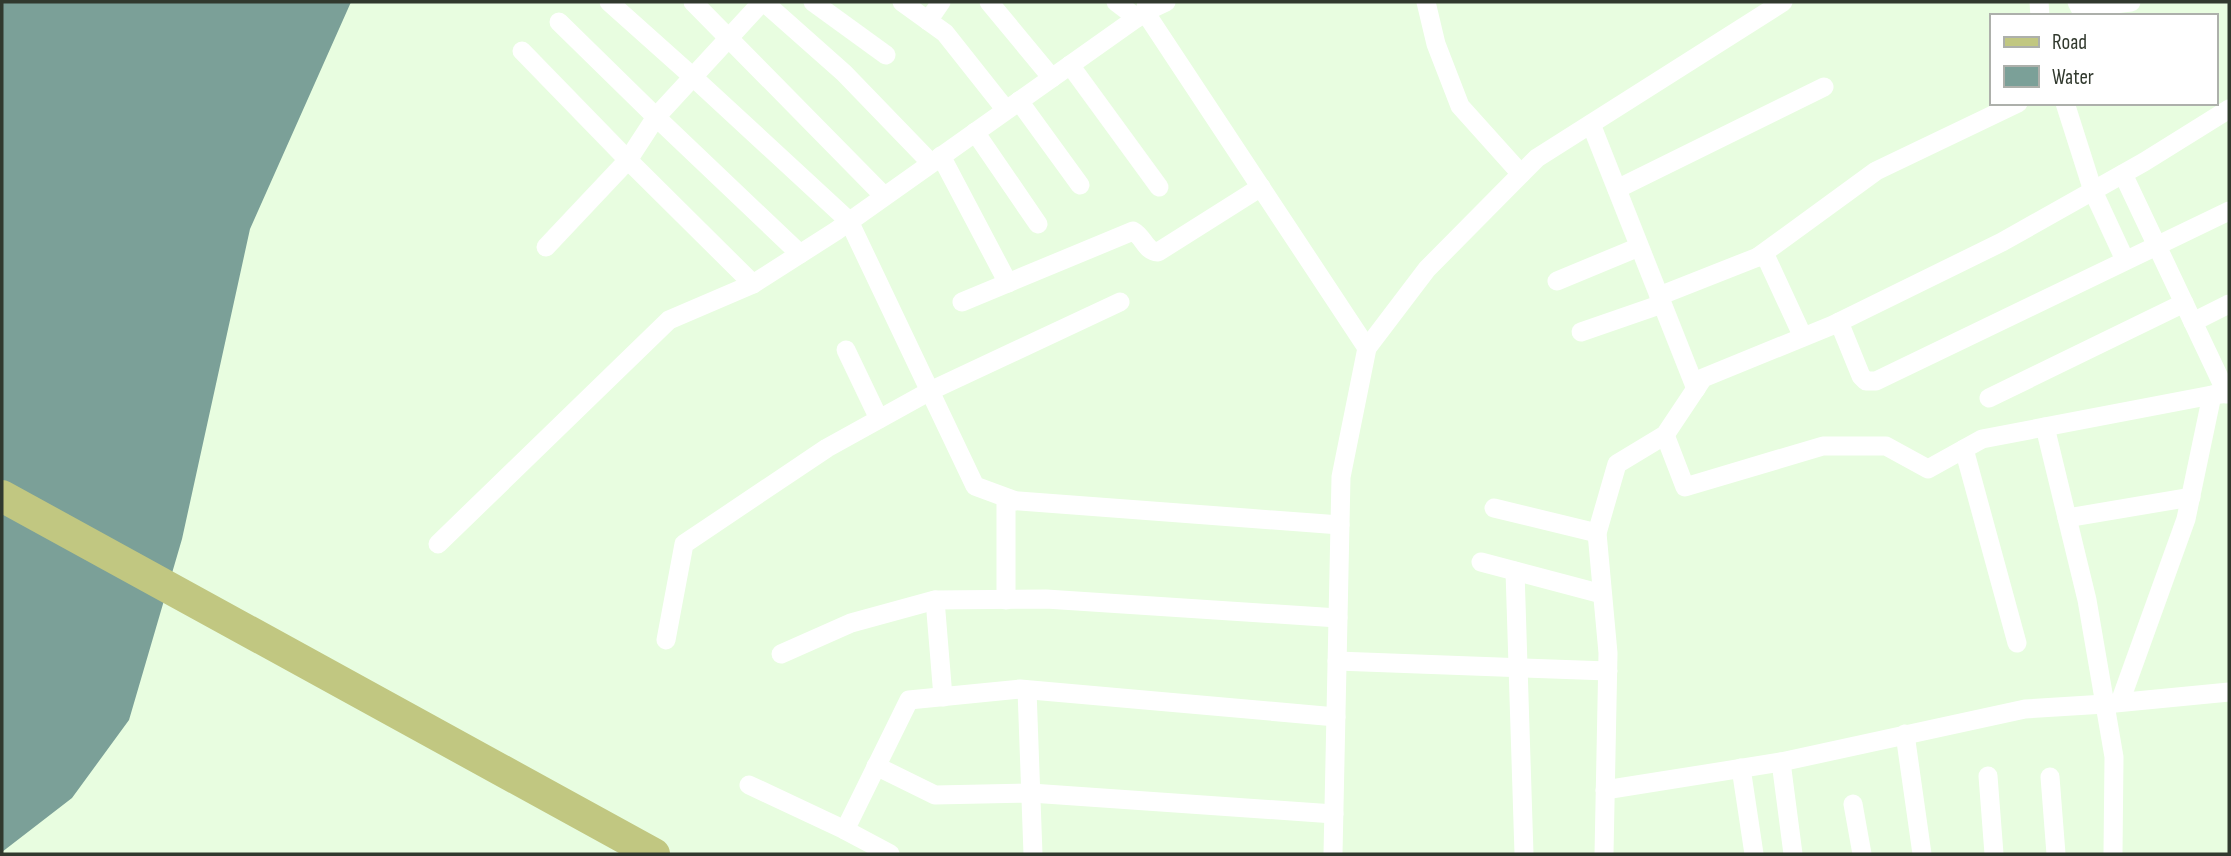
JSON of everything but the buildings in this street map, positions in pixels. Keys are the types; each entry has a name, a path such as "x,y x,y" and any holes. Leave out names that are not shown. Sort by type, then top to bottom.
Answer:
{"main road":[{"path":"2,496 654,854"}],"street":[{"path":"609,2 849,221 975,486 1013,500"},
{"path":"693,2 884,196"},
{"path":"546,247 628,160 656,117 763,2 839,68 936,160 1008,283"},
{"path":"813,2 886,55"},
{"path":"902,2 945,33 1013,106 1080,185"},
{"path":"928,21 941,2"},
{"path":"989,2 1052,78"},
{"path":"1116,2 1143,10 1367,348"},
{"path":"438,544 669,320 753,284 800,254 1013,106 1143,10 1166,2"},
{"path":"1426,2 1436,44 1460,106 1521,174"},
{"path":"1333,854 1341,477 1367,348 1427,269 1536,158 1783,2"},
{"path":"2077,2 2080,8 2131,2"},
{"path":"559,22 800,254"},
{"path":"522,51 753,284"},
{"path":"1070,65 1159,187"},
{"path":"1617,189 1824,87"},
{"path":"1581,332 1758,257 1876,171 2014,105"},
{"path":"2065,105 2093,191 2125,260"},
{"path":"1604,854 1608,671 1597,533 1617,464 1665,435 1703,378 1839,322 2002,242 2123,174 2229,109"},
{"path":"1591,124 1696,389"},
{"path":"975,132 1038,223"},
{"path":"2113,703 2186,519 2223,394 2193,322 2123,174"},
{"path":"962,302 1133,231 1150,250 1158,252 1261,187"},
{"path":"1839,322 1861,376 1870,382 2229,211"},
{"path":"1557,281 1639,247"},
{"path":"1758,257 1766,257 1769,260 1803,337"},
{"path":"666,640 684,544 827,448 879,419 930,391 1120,302"},
{"path":"1989,398 2184,303"},
{"path":"2193,322 2229,304"},
{"path":"846,350 879,419"},
{"path":"1665,435 1685,487 1823,446 1886,446 1928,469 1982,439 2223,394"},
{"path":"2045,427 2113,703 2113,854"},
{"path":"1965,449 2017,643"},
{"path":"2067,518 2191,497"},
{"path":"1006,600 1006,500 1340,525"},
{"path":"1494,508 1597,533"},
{"path":"1481,562 1602,594"},
{"path":"1515,571 1524,854"},
{"path":"781,654 851,623 935,600 1046,599 1338,618"},
{"path":"935,600 943,697"},
{"path":"1337,661 1608,671"},
{"path":"1027,690 1033,854"},
{"path":"845,830 909,700 1027,690 1336,718"},
{"path":"1605,790 1781,762 2025,709 2229,692"},
{"path":"1905,734 1922,854"},
{"path":"1781,762 1793,854"},
{"path":"876,766 935,796 1031,793 1334,814"},
{"path":"1741,768 1754,854"},
{"path":"1988,776 1994,854"},
{"path":"2050,777 2056,854"},
{"path":"749,785 890,854"},
{"path":"1853,804 1862,854"}],"water":[{"path":"2,2 351,2 250,229 182,539 129,720 72,798 2,852"}]}
